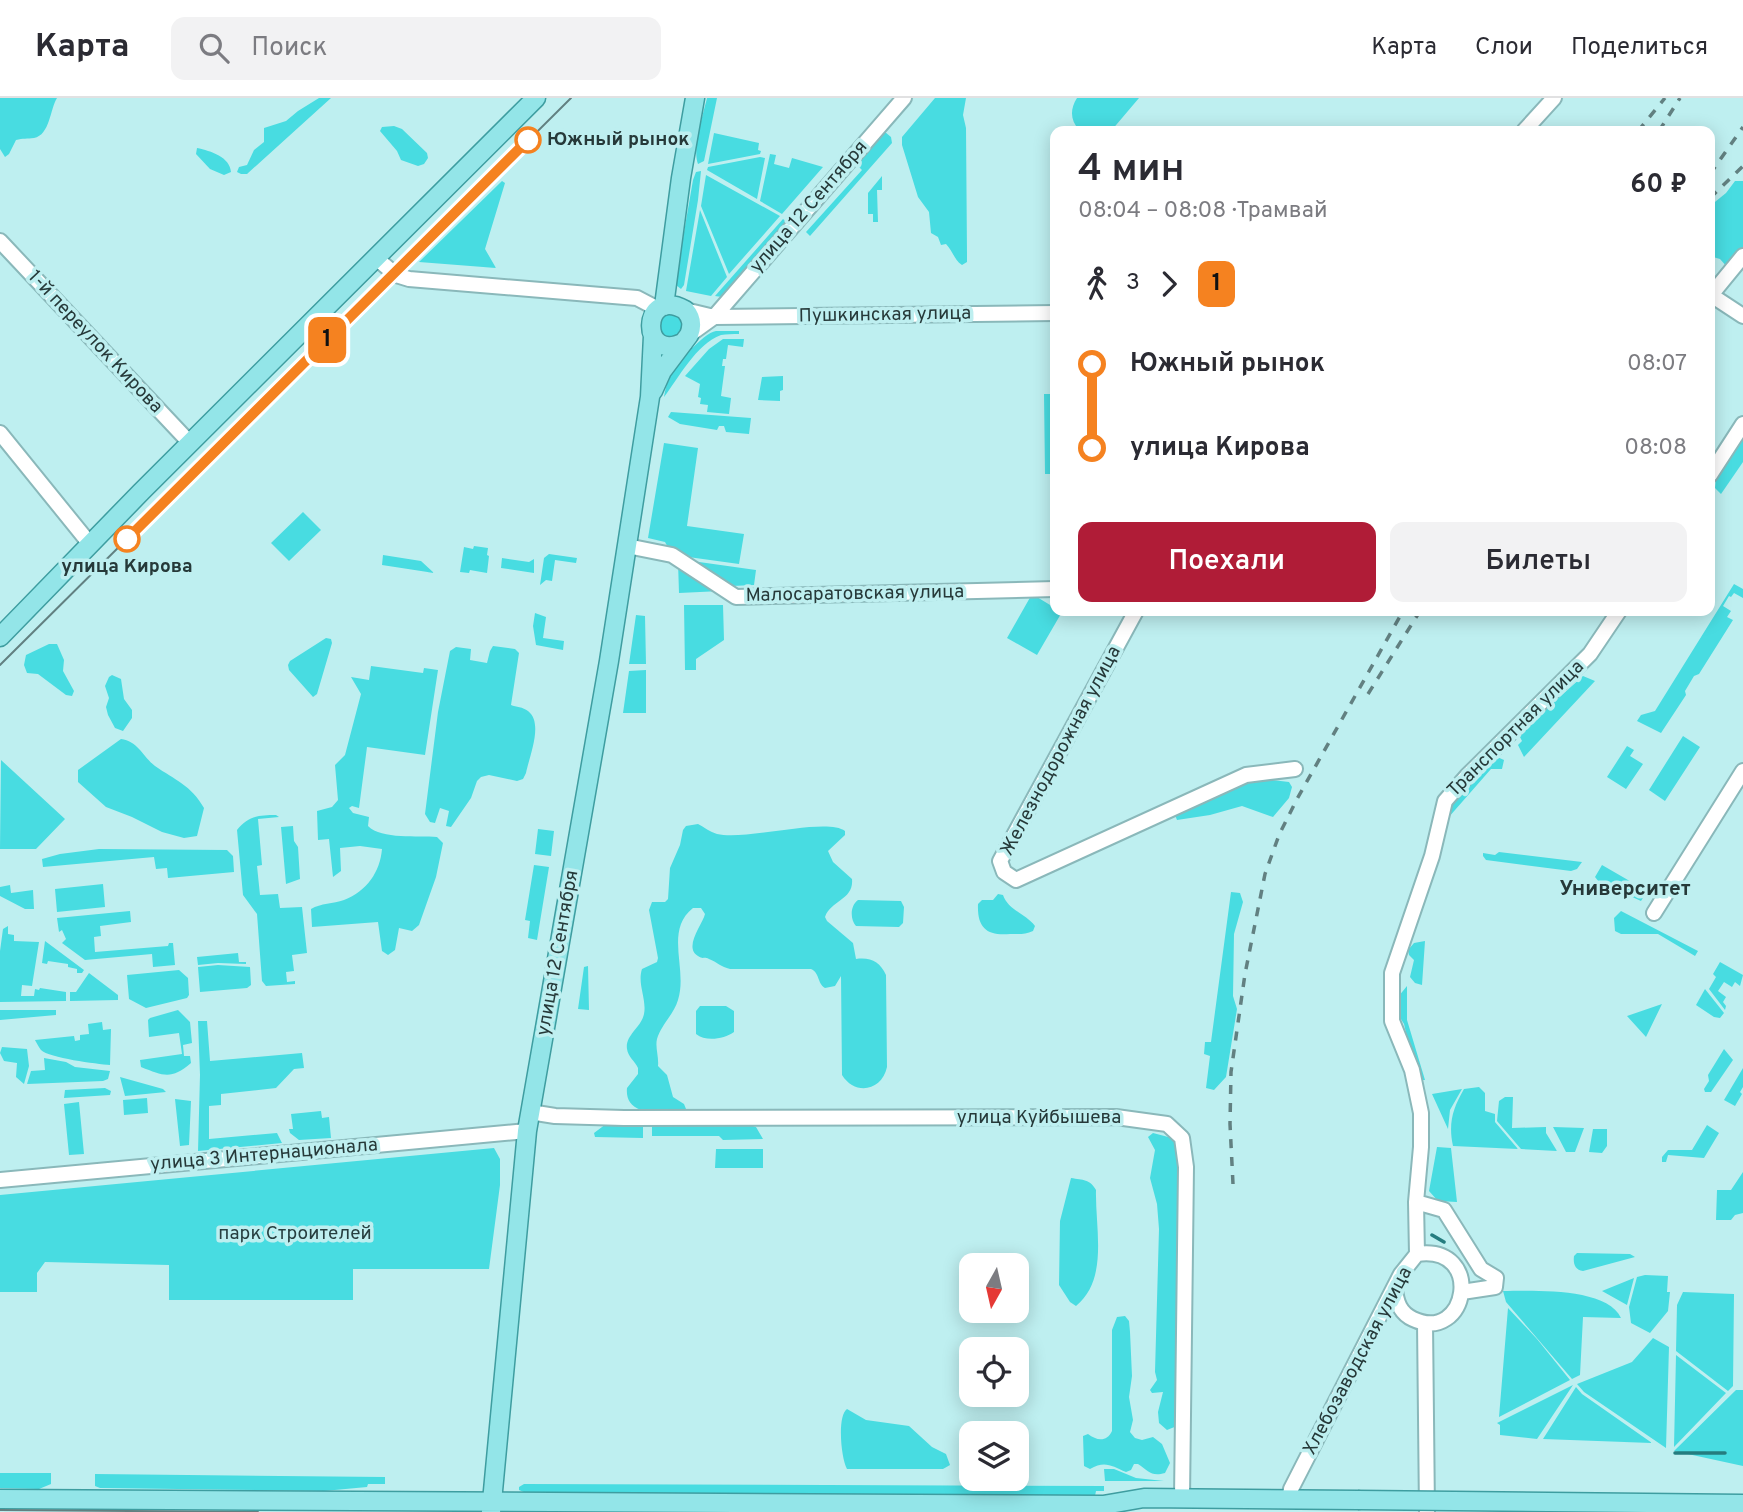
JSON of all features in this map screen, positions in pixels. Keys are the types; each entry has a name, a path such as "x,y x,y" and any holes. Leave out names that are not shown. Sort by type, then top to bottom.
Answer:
{"main road":[{"path":"0,637 536,98"},
{"path":"661,308 695,98"},
{"path":"671,305 685,310 692,322 687,339 676,346 659,343 653,337 651,319 661,308 671,305"},
{"name":"улица 12 Сентября","path":"491,1508 527,1130 609,661 650,397 653,337"},
{"name":"улица 12 Сентября","path":"650,397 662,371 687,339"},
{"path":"0,1499 491,1508 1126,1507 1144,1498 1182,1491 1289,1499 1743,1504"}],"street":[{"name":"улица 12 Сентября","path":"714,317 904,98"},
{"path":"1529,126 1554,98"},
{"name":"1-й переулок Кирова","path":"0,241 190,443"},
{"path":"1715,290 1743,256"},
{"path":"376,258 396,275 409,279 637,298 661,308"},
{"path":"1715,298 1743,316"},
{"name":"Пушкинская улица","path":"685,310 714,317 1050,313"},
{"path":"687,339 714,317"},
{"path":"1715,467 1743,424"},
{"path":"0,433 90,544"},
{"name":"Малосаратовская улица","path":"626,546 672,555 736,597 1050,589"},
{"name":"Железнодорожная улица","path":"1133,616 1000,861 1004,872 1016,880 1246,775 1295,769"},
{"name":"Транспортная улица","path":"1432,856 1445,801 1584,660 1615,616"},
{"path":"1654,913 1743,771"},
{"name":"Хлебозаводская улица","path":"1289,1499 1291,1489 1319,1431 1401,1274 1417,1254 1416,1202 1421,1113 1412,1070 1392,1021 1390,991 1403,936 1432,856"},
{"name":"улица Куйбышева","path":"530,1112 591,1117 1096,1117 1167,1124 1182,1138 1186,1167 1182,1491"},
{"name":"улица 3 Интернационала","path":"0,1180 527,1130"},
{"path":"1416,1202 1444,1210 1481,1269 1496,1279 1495,1287 1462,1292"},
{"path":"1395,1288 1403,1313 1425,1323 1451,1315 1456,1309 1462,1292 1461,1278 1456,1266 1438,1256 1417,1254"},
{"path":"1425,1323 1427,1512"}],"green space":[{"path":"0,98 57,98 43,132 34,138 16,140 5,157 0,149"},
{"path":"319,98 331,98 247,174 237,172 239,167 247,165 254,150 264,142 264,128 286,121"},
{"path":"707,98 717,98 704,161 698,164 697,141"},
{"path":"935,98 966,98 963,115 966,128 967,262 962,265 946,244 941,245 938,237 931,233 929,212 918,197 902,145 902,137"},
{"path":"1077,98 1139,98 1115,126 1076,126 1072,114"},
{"path":"394,126 402,129 427,153 428,158 424,164 418,166 401,160 380,131 382,127"},
{"path":"885,132 891,137 892,143 810,236 806,232 862,170 856,164"},
{"path":"714,133 759,143 760,154 708,164"},
{"path":"197,148 223,159 231,172 224,175 210,169 196,154"},
{"path":"770,154 776,155 774,164 789,168 792,158 823,167 782,214 760,201"},
{"path":"765,158 757,199 707,170 708,167"},
{"path":"701,171 684,285 681,289 676,285 677,273 693,180 696,172"},
{"path":"706,175 780,216 729,274 701,206"},
{"path":"882,176 882,190 877,190 878,222 873,222 873,214 868,214 868,193"},
{"path":"502,181 505,183 485,249 496,268 419,262"},
{"path":"1735,181 1743,181 1743,251 1728,268 1715,258 1715,202"},
{"path":"700,210 727,277 711,296 686,291"},
{"path":"783,219 788,223 722,297 715,296"},
{"path":"671,314 679,318 683,326 679,334 671,338 663,334 659,326 663,318"},
{"path":"716,331 739,331 739,334 721,335 704,346 664,397 672,374 683,359 704,338"},
{"path":"723,339 744,339 743,347 728,345 726,359 723,359 722,366 725,366 721,396 731,398 729,414 707,412 708,405 700,404 701,398 698,397 700,384 685,376 709,349"},
{"path":"783,376 780,401 758,400 762,377"},
{"path":"1044,394 1050,394 1050,474 1045,474"},
{"path":"671,412 751,418 749,434 726,432 724,426 719,426 717,430 680,424 668,417"},
{"path":"1743,436 1743,462 1721,494 1715,488 1716,477"},
{"path":"664,443 698,448 687,526 744,534 739,564 681,556 670,551 665,542 648,538"},
{"path":"303,512 321,530 289,561 271,543"},
{"path":"474,546 488,548 487,573 470,570 469,573 460,572 464,547 473,549"},
{"path":"549,554 577,558 576,563 555,560 552,581 546,580 540,585 544,558"},
{"path":"383,555 421,561 434,573 382,565"},
{"path":"502,558 529,562 534,559 534,573 501,568"},
{"path":"692,561 756,570 754,585 732,586"},
{"path":"678,562 721,591 679,593"},
{"path":"1734,584 1743,589 1743,598 1734,593 1723,606 1731,611 1727,617 1733,620 1699,674 1694,676 1685,691 1686,695 1661,733 1637,721 1641,715 1655,711"},
{"path":"1032,594 1050,605 1050,616 1060,616 1037,655 1007,638"},
{"path":"684,605 723,605 724,640 696,659 696,670 685,670"},
{"path":"535,613 546,617 543,638 564,641 563,650 536,645 533,626"},
{"path":"636,615 645,616 646,664 629,664"},
{"path":"326,638 331,639 332,643 317,694 313,697 289,670 288,665 290,661"},
{"path":"49,644 57,644 64,660 63,671 74,691 72,696 66,695 38,674 27,673 24,665 26,655"},
{"path":"493,646 515,649 519,653 511,705 528,711 535,723 526,773 523,779 517,781 489,775 481,777 471,798 451,827 446,826 449,811 440,808 435,823 430,822 425,814 438,712 450,651 456,647 471,649 470,660 487,663"},
{"path":"371,666 423,673 424,668 438,670 425,755 367,747 359,808 349,808 353,813 369,817 368,826 382,833 437,837 443,843 436,877 419,925 412,931 399,928 395,950 388,955 382,951 378,922 312,927 311,909 344,900 366,886 381,857 382,849 360,846 340,848 341,871 333,877 329,839 318,840 317,811 332,807 338,800 335,765 345,755 361,694 351,677 369,680"},
{"path":"646,670 646,713 623,713 629,671"},
{"path":"112,675 121,679 124,699 132,710 132,718 123,731 115,728 106,707 109,698 105,686"},
{"path":"1583,676 1595,681 1524,757 1518,745 1522,741 1522,731"},
{"path":"1683,736 1700,747 1665,801 1649,790"},
{"path":"121,739 136,746 155,766 182,784 199,800 204,808 197,836 184,838 162,832 106,807 78,782 78,770"},
{"path":"1627,746 1634,750 1630,756 1643,764 1626,789 1607,777"},
{"path":"1495,756 1504,760 1502,769 1491,769 1448,818 1452,800"},
{"path":"1,760 65,819 36,849 0,849"},
{"path":"1272,780 1289,782 1292,787 1289,798 1273,817 1242,806 1177,820 1175,815 1183,807 1214,798 1235,785"},
{"path":"254,817 279,817 258,819 262,865 257,866 260,895 278,894 280,908 302,907 307,953 292,955 294,971 286,972 287,982 295,981 295,984 266,986 262,981 257,914 243,895 237,830"},
{"path":"698,824 714,833 730,835 821,827 835,827 845,831 845,835 828,851 833,862 852,879 852,886 825,917 853,943 856,959 874,961 886,975 887,1067 880,1081 874,1086 854,1086 842,1075 841,976 835,986 825,988 811,969 730,969 700,957 692,947 705,914 701,908 693,908 684,917 678,939 678,1000 657,1042 658,1066 667,1075 673,1097 684,1104 686,1109 641,1110 630,1101 627,1088 638,1074 638,1068 629,1054 627,1044 644,1014 642,969 657,962 658,958 649,910 652,902 665,902 668,899 670,868 683,830 686,826"},
{"path":"293,826 294,841 298,847 300,879 286,884 281,827"},
{"path":"538,829 554,831 551,856 535,854"},
{"path":"99,849 227,850 233,856 234,872 168,878 167,868 156,869 154,857 43,867 42,859"},
{"path":"1499,852 1582,862 1577,869 1571,871 1486,860 1483,856 1483,853 1495,855"},
{"path":"534,865 549,867 537,940 528,938 530,921 525,920"},
{"path":"1602,865 1647,891 1641,901 1599,882 1595,877"},
{"path":"103,884 105,907 57,912 55,889"},
{"path":"10,885 11,893 33,890 34,909 25,909 0,896 0,887"},
{"path":"1231,892 1240,893 1243,902 1234,934 1233,996 1237,1009 1226,1077 1214,1090 1206,1088 1210,1056 1204,1054 1205,1042 1211,1042"},
{"path":"998,894 1003,895 1009,904 1035,926 1033,931 1024,934 995,934 985,929 979,919 978,904 982,900 993,900"},
{"path":"858,900 901,901 904,907 903,923 899,927 856,926 852,913"},
{"path":"130,911 131,922 100,926 101,936 94,937 95,952 168,946 173,943 175,965 153,967 152,954 85,960 62,943 66,939 62,930 59,932 57,918"},
{"path":"1621,911 1698,951 1695,956 1658,934 1621,934 1615,931 1614,918"},
{"path":"8,926 8,934 14,935 14,941 39,942 32,986 22,985 21,996 34,996 35,989 40,988 66,992 66,1001 0,1002 0,951 3,929"},
{"path":"45,941 84,970 82,973 77,973 77,969 68,967 68,964 48,961 47,964 42,963"},
{"path":"1425,941 1422,985 1415,983 1410,977 1414,960 1408,950 1414,943"},
{"path":"238,953 239,962 246,964 198,965 197,957"},
{"path":"1720,962 1743,975 1740,986 1735,982 1732,987 1724,982 1718,991 1726,997 1723,1002 1725,1010 1709,989"},
{"path":"588,966 589,1010 578,1009 584,967"},
{"path":"198,967 250,967 251,985 247,988 200,992"},
{"path":"179,970 188,978 187,998 146,1008 129,999 127,975"},
{"path":"89,973 118,995 118,1000 70,1001 70,992 76,992"},
{"path":"1407,986 1407,1020 1425,1080 1399,1016 1398,997"},
{"path":"1705,989 1724,1013 1720,1018 1696,1005"},
{"path":"1662,1004 1646,1037 1627,1016"},
{"path":"700,1006 726,1006 734,1011 734,1032 715,1039 696,1034 696,1011"},
{"path":"0,1010 56,1010 56,1015 0,1020"},
{"path":"178,1010 190,1022 192,1043 183,1045 184,1056 190,1056 191,1063 178,1072 167,1075 141,1067 140,1060 182,1054 179,1033 149,1037 150,1018"},
{"path":"198,1021 207,1021 210,1061 302,1053 304,1068 294,1069 276,1088 221,1094 221,1105 209,1106 209,1139 277,1133 282,1143 198,1151"},
{"path":"102,1022 103,1030 111,1029 110,1065 53,1056 41,1050 35,1040 74,1036 75,1041 80,1040 80,1035 89,1034 88,1024"},
{"path":"2,1047 27,1049 29,1066 24,1084 16,1077 17,1063 4,1061 0,1053"},
{"path":"1724,1049 1733,1060 1711,1092 1705,1092 1708,1075"},
{"path":"44,1058 66,1062 75,1067 110,1071 108,1079 27,1084 31,1071 45,1070"},
{"path":"1743,1068 1742,1094 1735,1106 1724,1100"},
{"path":"120,1077 163,1089 166,1092 125,1096"},
{"path":"1479,1087 1485,1093 1485,1111 1495,1114 1495,1122 1518,1149 1453,1146 1451,1123 1457,1103 1464,1089"},
{"path":"105,1088 111,1091 110,1095 64,1098 65,1090"},
{"path":"1462,1089 1450,1110 1448,1129 1432,1094"},
{"path":"1505,1097 1513,1097 1512,1128 1546,1127 1546,1133 1557,1151 1521,1149 1497,1121 1499,1101"},
{"path":"147,1098 148,1113 124,1115 123,1100"},
{"path":"175,1099 191,1101 189,1145 180,1146"},
{"path":"79,1102 84,1154 69,1155 64,1104"},
{"path":"321,1111 322,1118 329,1117 331,1138 299,1140 290,1133 289,1129 293,1129 291,1114"},
{"path":"606,1124 643,1124 643,1138 595,1137 594,1133"},
{"path":"652,1124 750,1125 756,1127 763,1139 652,1136"},
{"path":"1707,1125 1719,1133 1704,1158 1668,1155 1666,1162 1662,1162 1662,1157 1668,1150 1692,1150"},
{"path":"1553,1127 1584,1128 1575,1152 1566,1152"},
{"path":"1593,1129 1607,1129 1607,1146 1602,1153 1589,1152"},
{"path":"1153,1133 1172,1138 1180,1146 1177,1426 1167,1430 1159,1423 1158,1412 1163,1392 1152,1393 1150,1390 1157,1380 1155,1372 1159,1229 1157,1204 1150,1178 1155,1150 1148,1137"},
{"path":"1437,1147 1451,1148 1457,1202 1438,1201 1429,1191"},
{"name":"парк Строителей","path":"494,1148 500,1159 500,1185 489,1269 353,1269 353,1300 169,1300 169,1265 45,1262 37,1273 37,1292 0,1292 0,1195"},
{"path":"716,1149 763,1149 763,1168 715,1168"},
{"path":"1743,1172 1743,1213 1735,1215 1731,1220 1716,1220 1717,1190 1731,1190"},
{"path":"1071,1178 1089,1182 1096,1190 1098,1236 1097,1267 1093,1282 1076,1306 1070,1302 1059,1285 1060,1221"},
{"path":"1577,1253 1630,1254 1635,1257 1583,1271 1574,1264 1574,1256"},
{"path":"1668,1276 1667,1292 1670,1292 1668,1311 1650,1333 1631,1323 1629,1307 1637,1277"},
{"path":"1634,1278 1627,1305 1602,1291"},
{"path":"1503,1291 1549,1291 1585,1296 1613,1308 1621,1318 1583,1317 1580,1375 1572,1379 1506,1302"},
{"path":"1683,1292 1734,1294 1733,1386 1728,1391 1676,1351 1677,1305"},
{"path":"1508,1308 1570,1380 1499,1417"},
{"path":"1125,1316 1129,1321 1132,1376 1129,1397 1133,1420 1130,1432 1135,1438 1142,1440 1153,1437 1162,1444 1170,1463 1165,1473 1153,1474 1138,1464 1134,1464 1131,1470 1126,1472 1108,1465 1090,1469 1084,1466 1083,1436 1088,1434 1102,1439 1112,1431 1112,1330 1117,1317"},
{"path":"1653,1338 1669,1347 1666,1448 1584,1392 1577,1384 1632,1362"},
{"path":"1676,1355 1726,1393 1674,1447"},
{"path":"1573,1385 1537,1439 1500,1435 1500,1425 1497,1423"},
{"path":"1576,1387 1582,1394 1652,1443 1543,1439"},
{"path":"1736,1390 1743,1390 1743,1466 1674,1451"},
{"path":"847,1409 866,1420 909,1426 932,1447 946,1454 950,1465 943,1469 847,1469 841,1438 842,1420"},
{"path":"1104,1469 1114,1469 1136,1478 1164,1481 1105,1481"},
{"path":"0,1473 51,1473 51,1484 39,1489 0,1488"},
{"path":"95,1474 385,1477 385,1484 324,1491 100,1488 95,1486"},
{"path":"524,1484 959,1486 959,1491 1029,1491 1029,1486 1104,1486 1104,1491 1096,1491 1095,1496 526,1493 519,1490"}],"waterway":[{"path":"1432,1235 1444,1242"},
{"path":"1675,1453 1725,1453"}],"tram line":[{"path":"0,665 571,98"},
{"name":"1","path":"127,539 528,140"},
{"path":"0,1510 258,1512"}],"railway":[{"path":"1642,126 1665,98"},
{"path":"1662,126 1680,98"},
{"path":"1715,167 1743,127"},
{"path":"1715,193 1743,166"},
{"path":"1233,1184 1231,1072 1245,974 1265,874 1279,835 1297,799 1400,616"},
{"path":"1368,694 1417,616"}],"place":[{"name":"Южный рынок","path":"528,140"},
{"name":"улица Кирова","path":"127,539"}],"district":[{"name":"Университет","path":"1625,889"}]}
